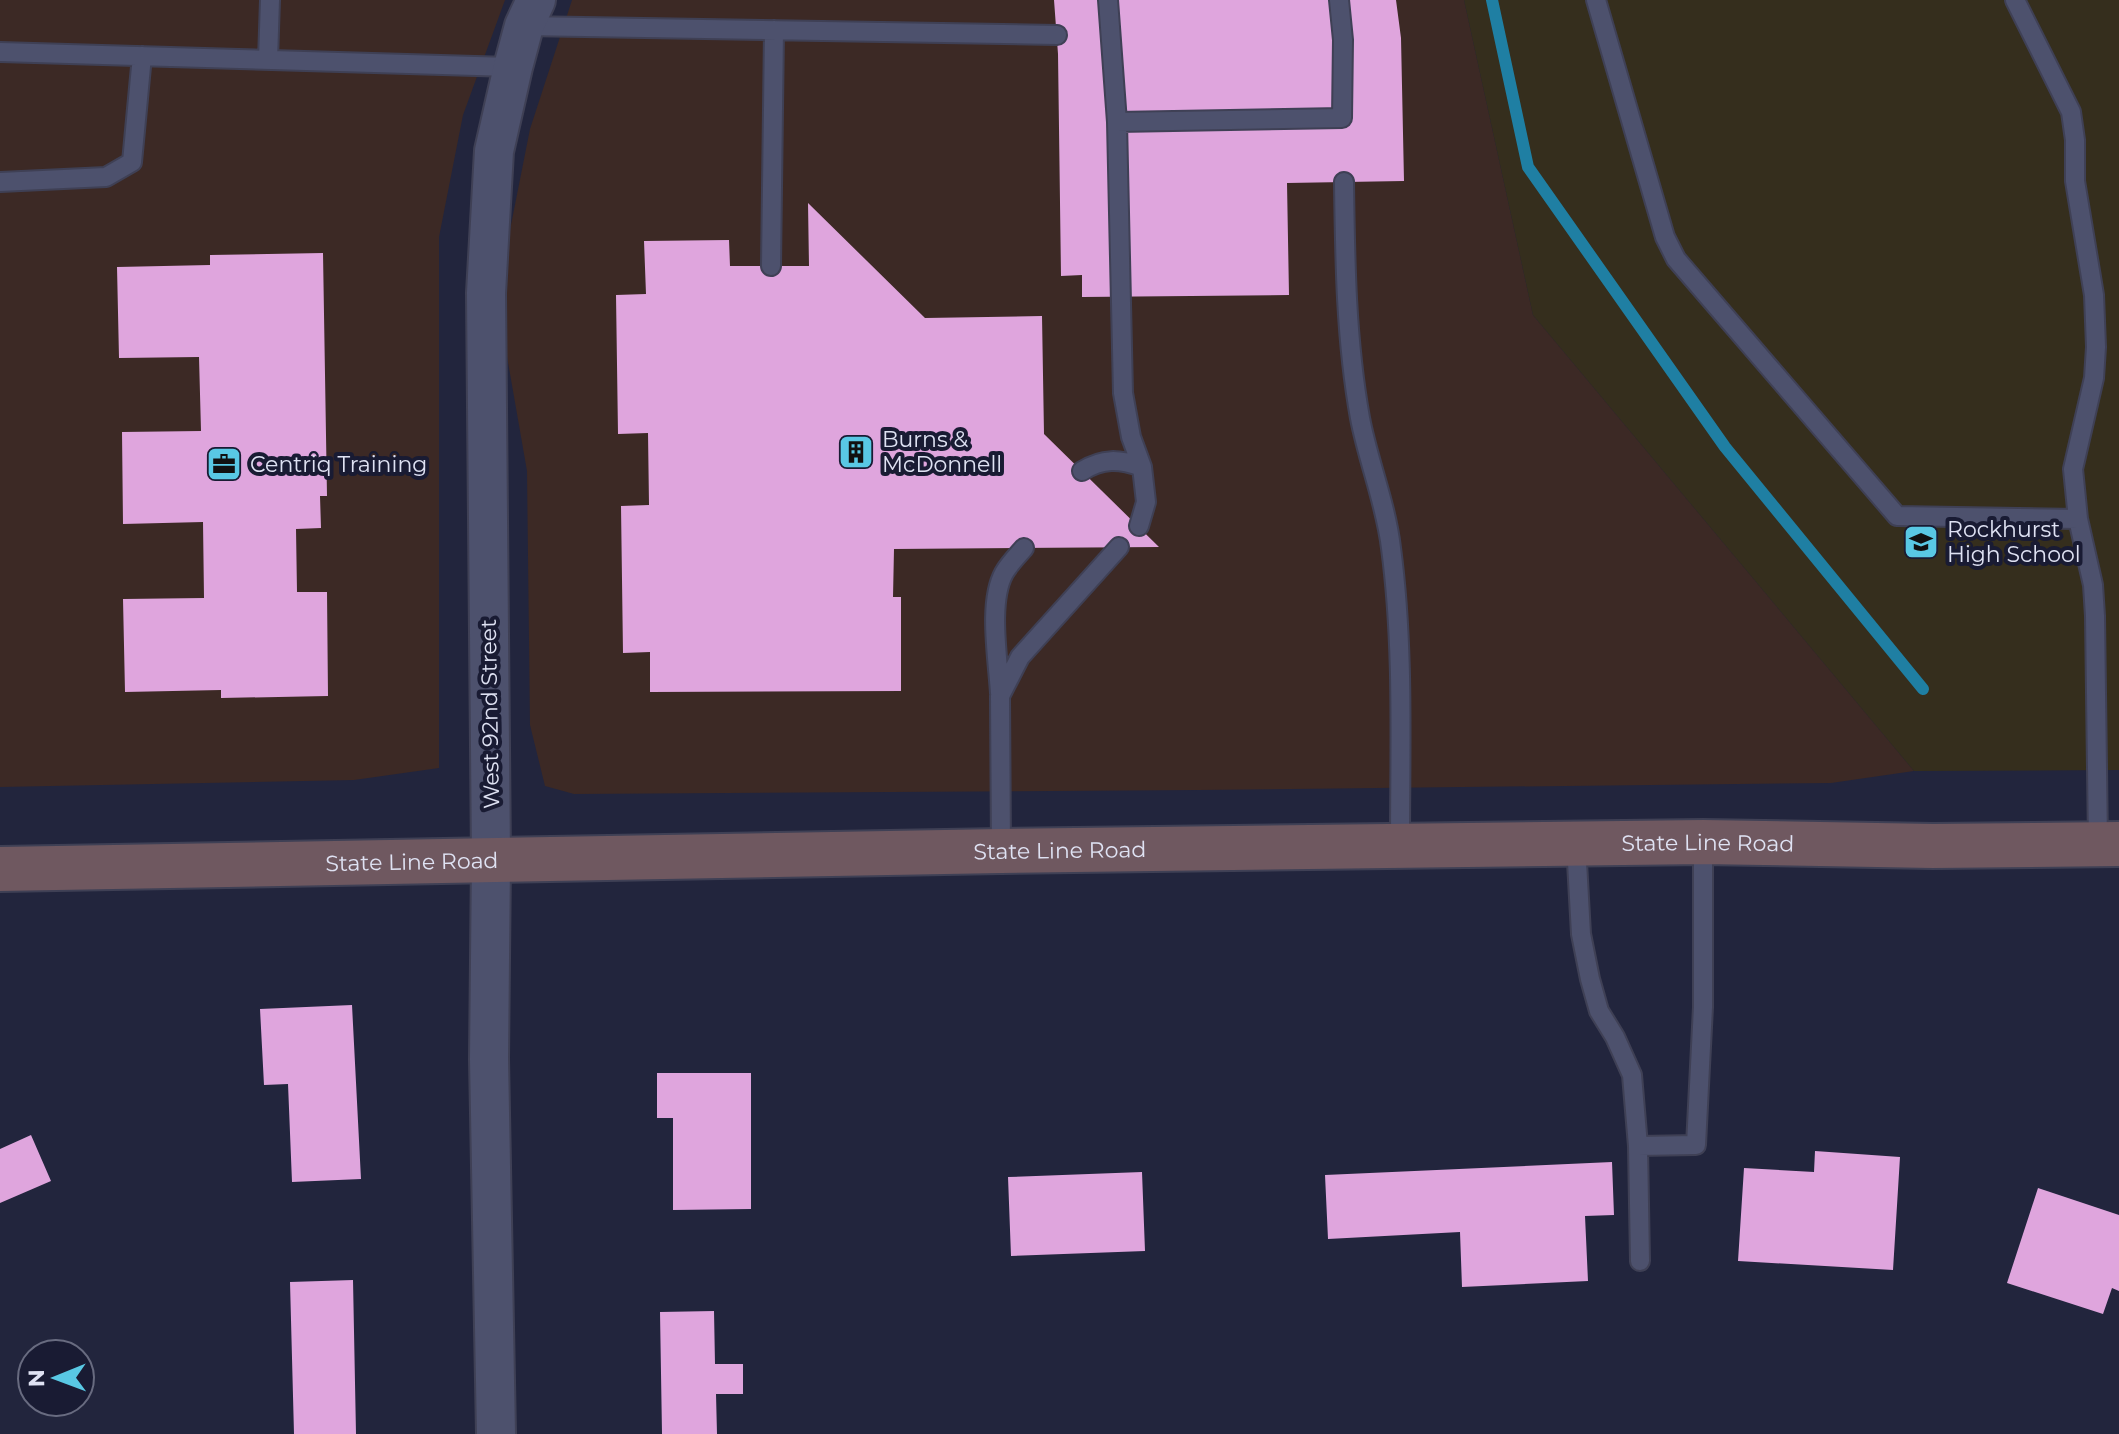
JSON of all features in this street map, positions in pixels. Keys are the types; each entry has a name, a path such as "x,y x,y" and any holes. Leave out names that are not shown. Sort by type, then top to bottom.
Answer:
{"main road":[{"name":"State Line Road","path":"0,869 1400,845 1703,842 1933,846 2108,844"}],"street":[{"name":"West 92nd Street","path":"496,1434 489,1059 491,860 486,293 494,151 513,67 530,13"}],"lane":[{"path":"268,60 270,0"},
{"path":"1108,0 1117,122 1123,393 1131,437 1142,467 1146,502 1139,526"},
{"path":"1117,122 1342,118 1343,40 1339,0"},
{"path":"1596,0 1665,237 1676,259 1897,516 2078,519"},
{"path":"2015,0 2071,112 2075,181 2094,295 2097,332 2094,378 2073,469 2078,519 2093,585 2108,844"},
{"path":"530,13 774,30 1057,35"},
{"path":"771,266 774,30"},
{"path":"0,52 513,67"},
{"path":"0,182 106,177 132,162 142,56"},
{"path":"1344,182 1345,275 1351,357 1361,421 1391,544 1397,603 1400,845"},
{"path":"1082,471 1105,460 1124,461 1142,467"},
{"path":"1000,696 1020,657 1119,547"},
{"path":"1001,851 997,589 1005,572 1024,548"},
{"path":"1638,1146 1696,1145 1703,1007 1703,842"},
{"path":"1576,844 1581,934 1590,979 1599,1011 1632,1075 1638,1146 1640,1261"}],"shaded area":[{"path":"0,0 505,0 463,115 439,237 439,768 354,780 0,787"},
{"path":"572,0 1464,0 1533,315 1914,771 1831,783 1198,790 574,794 545,786 530,725 527,471 505,345 507,245 530,129"},
{"name":"Rockhurst High School","path":"1464,0 2119,0 2119,770 1914,771 1533,315"}],"building":[{"path":"1054,0 1396,0 1401,38 1404,181 1287,183 1289,295 1082,297 1082,275 1061,276 1058,54"},
{"name":"Burns & McDonnell","path":"808,203 925,318 1042,316 1044,434 1159,547 894,549 893,597 901,597 901,691 650,692 650,652 623,653 621,506 649,505 648,433 618,434 616,295 646,294 644,241 729,240 730,266 809,266"},
{"name":"Centriq Training","path":"323,253 327,496 320,496 321,528 296,529 297,592 327,592 328,696 221,698 221,690 125,692 123,599 204,598 203,522 123,524 122,432 201,431 199,357 119,358 117,267 210,265 210,255"},
{"path":"352,1005 361,1179 292,1182 288,1084 264,1085 260,1009"},
{"path":"657,1073 751,1073 751,1209 673,1210 673,1118 657,1118"},
{"path":"31,1135 51,1181 0,1203 0,1149"},
{"path":"1815,1151 1900,1157 1893,1270 1738,1261 1744,1168 1814,1172"},
{"path":"1612,1162 1614,1215 1585,1216 1588,1281 1462,1287 1460,1232 1328,1239 1325,1175"},
{"path":"1142,1172 1145,1251 1011,1256 1008,1177"},
{"path":"2038,1188 2119,1215 2119,1291 2112,1288 2103,1314 2007,1283"},
{"path":"353,1280 356,1434 294,1434 290,1282"},
{"path":"714,1311 715,1364 743,1364 743,1394 716,1394 717,1434 662,1434 660,1312"}],"waterway":[{"path":"1492,0 1528,167 1725,447 1923,689"}],"place":[{"name":"Burns & McDonnell","path":"856,452"},
{"name":"Centriq Training","path":"224,464"},
{"name":"Rockhurst High School","path":"1921,542"}]}
